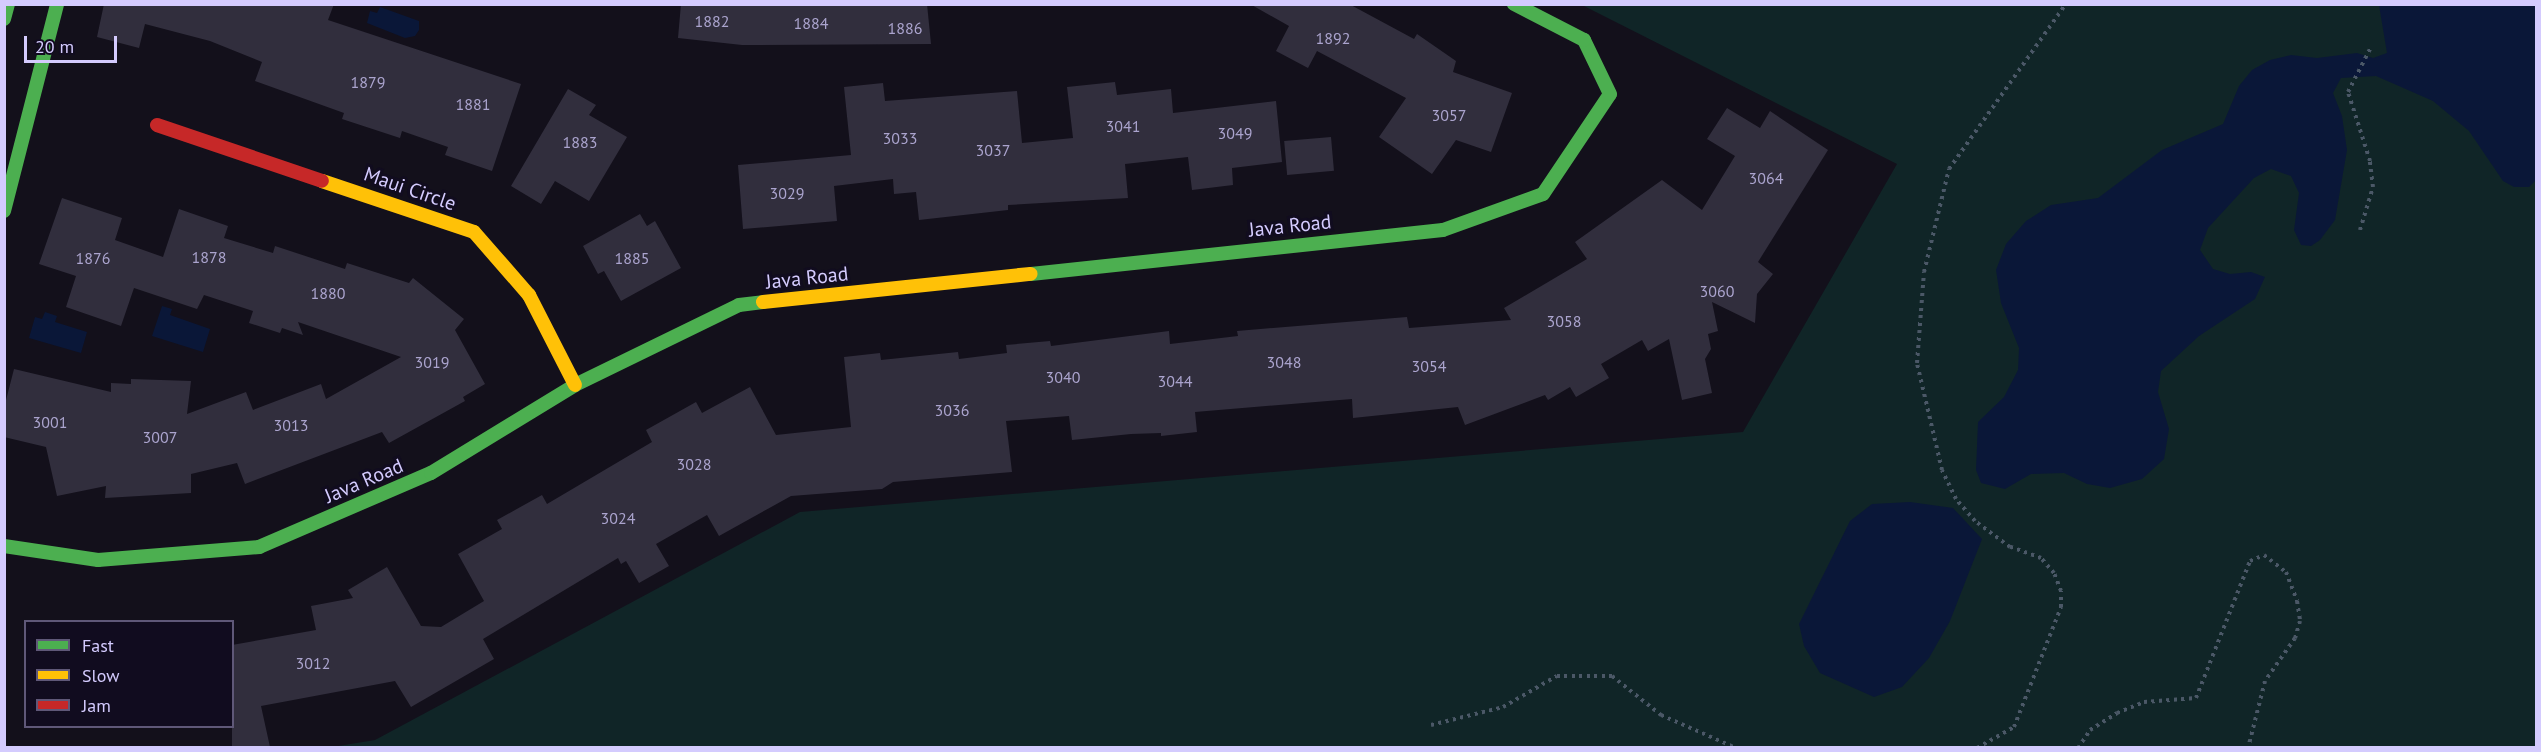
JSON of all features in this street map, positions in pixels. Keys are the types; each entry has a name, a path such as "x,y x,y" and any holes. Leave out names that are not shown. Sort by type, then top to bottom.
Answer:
{"street":[{"path":"4,19 8,4"},
{"path":"4,211 57,4"},
{"name":"Java Road","path":"4,546 98,560 259,547 431,473 575,385 740,305 1443,230 1543,194 1610,94 1584,40 1514,4"},
{"name":"Maui Circle","path":"157,124 474,232 529,295 575,385"}],"path":[{"path":"1977,747 2014,727 2061,607 2061,591 2054,573 2041,558 2010,547 1975,521 1956,499 1942,470 1917,363 1924,272 1949,169 2066,4"},
{"path":"2360,230 2373,187 2370,161 2348,92 2371,47"},
{"path":"2078,747 2090,730 2135,705 2196,698 2250,561 2264,555 2286,572 2297,601 2300,621 2295,638 2265,681 2248,747"},
{"path":"1431,725 1503,707 1557,676 1612,676 1661,715 1736,747"}],"green space":[{"path":"1582,5 2536,5 2536,747 326,748 375,740 800,512 1743,432 1897,164"}],"water":[{"path":"2379,5 2536,5 2536,180 2529,187 2514,187 2503,181 2469,131 2433,101 2376,76 2341,78 2333,93 2342,116 2347,150 2335,220 2320,240 2311,246 2301,245 2294,230 2299,193 2291,176 2271,169 2254,178 2208,228 2200,250 2213,269 2230,274 2251,272 2265,277 2255,299 2199,336 2161,371 2158,392 2169,429 2164,459 2142,479 2110,488 2087,484 2064,473 2031,474 2005,489 1981,483 1976,470 1978,422 2004,397 2018,370 2019,348 2001,303 1996,270 2006,244 2026,221 2051,205 2098,198 2162,150 2223,124 2239,86 2252,70 2270,60 2291,55 2317,58 2357,53 2373,58 2387,53"},
{"path":"380,7 419,21 419,30 415,36 405,38 367,23 370,11 377,13"},
{"path":"162,306 172,309 170,315 210,329 203,352 152,336"},
{"path":"45,312 57,316 55,322 87,332 81,353 29,338 35,317 42,319"},
{"path":"1910,502 1953,508 1982,539 1950,621 1929,658 1902,687 1874,697 1820,673 1804,646 1799,624 1850,521 1872,504"}],"building":[{"path":"104,4 334,4 328,20 521,84 492,171 445,155 448,147 402,131 400,138 342,119 344,113 255,81 262,62 210,41 145,24 139,48 97,37"},
{"path":"681,4 927,4 931,44 742,45 678,38"},
{"path":"1250,4 1349,4 1414,39 1417,34 1456,61 1453,72 1512,93 1491,152 1456,140 1432,174 1379,137 1406,98 1317,51 1308,68 1276,51 1289,26"},
{"path":"1115,82 1117,95 1171,89 1173,113 1276,101 1282,162 1232,168 1233,185 1192,190 1188,157 1125,164 1128,198 1008,205 1008,210 919,220 916,192 894,194 893,179 834,186 837,221 743,229 738,165 851,155 844,87 883,83 885,101 1017,91 1022,143 1073,138 1067,87"},
{"path":"568,89 596,105 589,115 627,137 589,201 555,181 541,204 511,186"},
{"path":"1727,108 1760,128 1770,111 1828,150 1758,262 1773,274 1757,294 1755,323 1712,302 1718,331 1708,334 1711,349 1705,359 1712,393 1682,400 1669,339 1648,351 1642,340 1601,364 1609,378 1576,397 1570,387 1548,400 1545,395 1465,425 1458,407 1353,418 1352,399 1195,412 1197,432 1161,436 1161,433 1131,434 1072,440 1069,416 1006,421 1012,472 893,482 882,489 791,496 719,536 707,515 656,544 669,566 639,583 626,561 621,564 618,558 483,639 494,659 411,707 395,681 261,706 270,747 232,747 234,645 316,630 311,606 353,598 348,590 387,567 421,626 441,627 484,601 458,554 502,529 497,520 542,495 547,504 652,442 646,430 696,402 702,413 750,387 776,435 851,427 844,357 880,353 881,360 958,352 959,359 1007,353 1006,345 1050,341 1051,346 1169,331 1170,344 1238,336 1237,331 1407,317 1409,328 1511,320 1504,308 1587,259 1575,242 1662,180 1702,210 1735,156 1707,139"},
{"path":"1331,137 1334,171 1287,175 1284,141"},
{"path":"62,198 122,218 115,240 163,257 179,209 228,226 224,238 273,253 275,246 345,269 347,263 409,283 413,278 464,319 455,330 485,384 463,397 465,401 389,443 382,432 245,484 237,463 191,474 191,493 105,498 106,486 57,496 46,447 4,437 4,408 14,369 111,392 111,383 131,384 131,379 191,381 187,414 246,392 253,410 321,384 326,399 401,357 298,322 303,335 282,328 280,333 249,323 253,311 204,295 197,309 134,288 121,326 66,307 76,276 39,264"},
{"path":"640,214 647,226 655,221 681,268 621,301 604,271 598,274 583,246"}],"traffic: fast":[{"path":"4,19 8,4"},
{"path":"4,211 57,4"},
{"path":"1031,274 1443,230 1543,194 1610,94 1584,40 1514,4"},
{"path":"4,546 98,560 259,547 431,473 575,385 739,305 763,302"}],"traffic: slow":[{"path":"322,181 474,232 529,295 575,385"},
{"path":"763,302 1031,274"}],"traffic: jam":[{"path":"157,125 322,181"}]}
